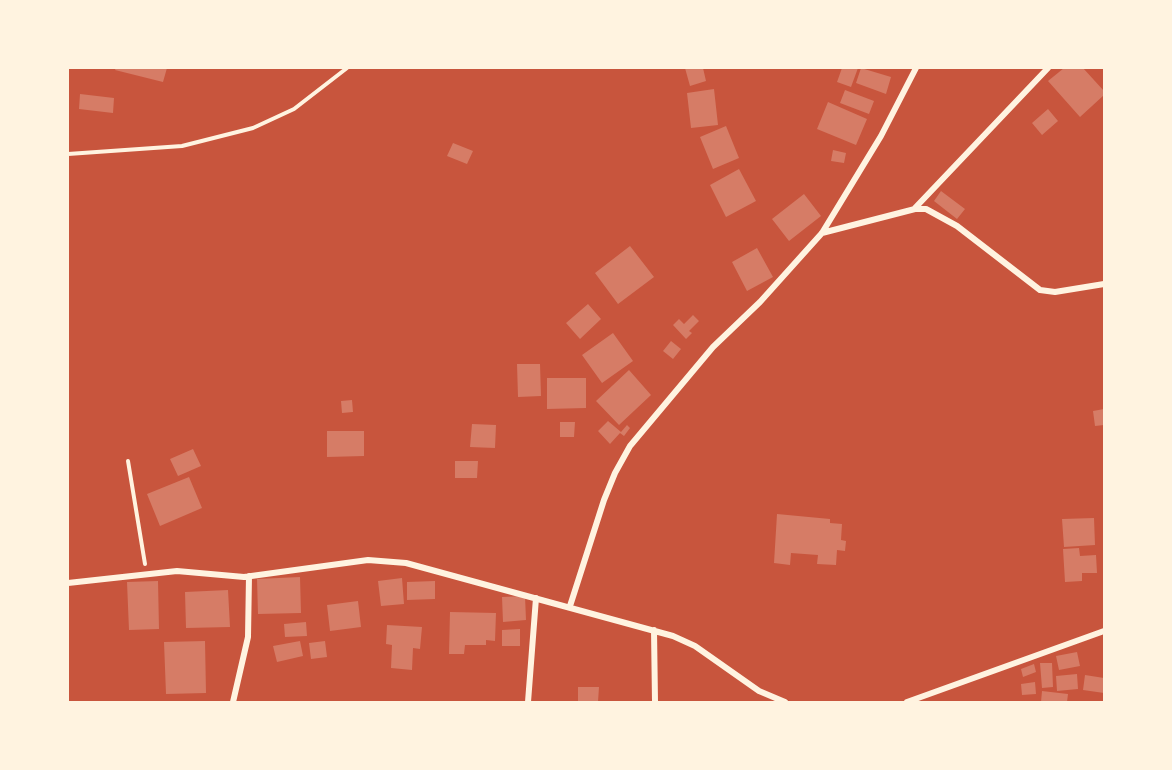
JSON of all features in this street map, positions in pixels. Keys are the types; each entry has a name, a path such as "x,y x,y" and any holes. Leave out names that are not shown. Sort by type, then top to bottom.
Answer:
{"street":[{"path":"570,606 604,500 615,473 630,446 713,347 760,302 822,233 880,136 916,68"},
{"path":"915,209 1048,68"},
{"path":"822,233 915,209 926,209 957,226 1040,290 1055,292 1104,284"},
{"path":"68,583 147,573 177,572 249,576 368,560 422,566 654,630 695,646 759,691 785,702"},
{"path":"233,702 248,638 249,576"},
{"path":"528,702 536,598"},
{"path":"654,630 655,702"},
{"path":"907,702 1104,631"}],"path":[{"path":"68,154 182,146 253,128 294,109 347,68"},
{"path":"128,461 147,573"}],"building":[{"path":"116,68 167,68 163,82 115,70"},
{"path":"685,68 703,68 706,81 690,86"},
{"path":"842,68 858,68 851,87 837,82"},
{"path":"861,68 891,77 886,94 856,83"},
{"path":"1064,68 1083,68 1104,91 1104,95 1080,117 1048,81"},
{"path":"714,89 718,125 691,128 687,93"},
{"path":"845,90 874,101 869,114 840,103"},
{"path":"80,94 114,98 113,113 79,109"},
{"path":"828,102 867,119 856,145 817,129"},
{"path":"1048,109 1058,121 1042,135 1032,123"},
{"path":"726,126 739,158 713,169 700,137"},
{"path":"453,143 473,151 467,164 447,156"},
{"path":"833,150 846,153 844,163 831,161"},
{"path":"739,169 756,201 726,217 710,185"},
{"path":"941,191 965,209 957,219 934,201"},
{"path":"804,194 821,216 789,241 772,219"},
{"path":"630,246 654,277 618,304 595,273"},
{"path":"757,248 773,277 747,291 732,262"},
{"path":"588,304 601,319 580,339 566,323"},
{"path":"693,315 699,321 689,331 692,333 686,339 673,325 679,319 684,324"},
{"path":"613,333 633,361 602,383 582,355"},
{"path":"671,341 681,349 673,359 663,351"},
{"path":"517,364 540,364 541,396 518,397"},
{"path":"629,370 651,395 619,425 596,401"},
{"path":"547,378 586,378 586,408 547,409"},
{"path":"352,400 353,412 342,413 341,401"},
{"path":"1104,409 1104,425 1095,426 1093,411"},
{"path":"608,421 621,432 627,425 630,428 624,436 620,433 610,444 598,431"},
{"path":"560,422 575,422 574,437 560,437"},
{"path":"472,424 496,425 495,448 470,447"},
{"path":"327,431 364,431 364,456 327,457"},
{"path":"193,449 201,466 178,476 170,459"},
{"path":"455,461 478,461 477,478 455,478"},
{"path":"189,477 202,508 160,526 147,494"},
{"path":"777,514 830,519 830,523 842,524 841,540 846,541 845,551 837,550 836,565 817,564 818,555 791,553 790,565 774,563"},
{"path":"1094,518 1095,545 1064,547 1062,519"},
{"path":"1079,548 1080,556 1096,555 1097,573 1082,573 1082,581 1065,582 1063,549"},
{"path":"300,577 301,613 258,614 257,579"},
{"path":"402,578 404,604 381,606 378,581"},
{"path":"158,581 159,629 129,630 127,582"},
{"path":"435,581 435,599 407,600 407,582"},
{"path":"228,590 230,627 186,628 185,592"},
{"path":"525,596 526,620 503,622 502,597"},
{"path":"358,601 361,627 330,631 327,605"},
{"path":"450,612 496,613 495,641 486,640 486,645 465,645 464,654 449,654"},
{"path":"306,622 307,636 285,637 284,624"},
{"path":"387,625 422,627 420,649 413,648 412,670 391,668 392,645 386,644"},
{"path":"520,629 520,646 502,646 502,630"},
{"path":"205,641 206,693 166,694 164,642"},
{"path":"300,641 303,656 277,662 273,646"},
{"path":"325,641 327,657 311,659 309,643"},
{"path":"1077,652 1080,666 1059,670 1056,656"},
{"path":"1040,663 1052,663 1053,687 1042,688"},
{"path":"1034,664 1036,672 1023,677 1021,669"},
{"path":"1077,674 1078,689 1057,691 1056,676"},
{"path":"1085,675 1104,678 1104,693 1083,690"},
{"path":"1035,682 1036,694 1022,695 1021,684"},
{"path":"578,687 599,687 598,702 578,702"},
{"path":"1042,691 1068,694 1067,702 1041,702"}]}
